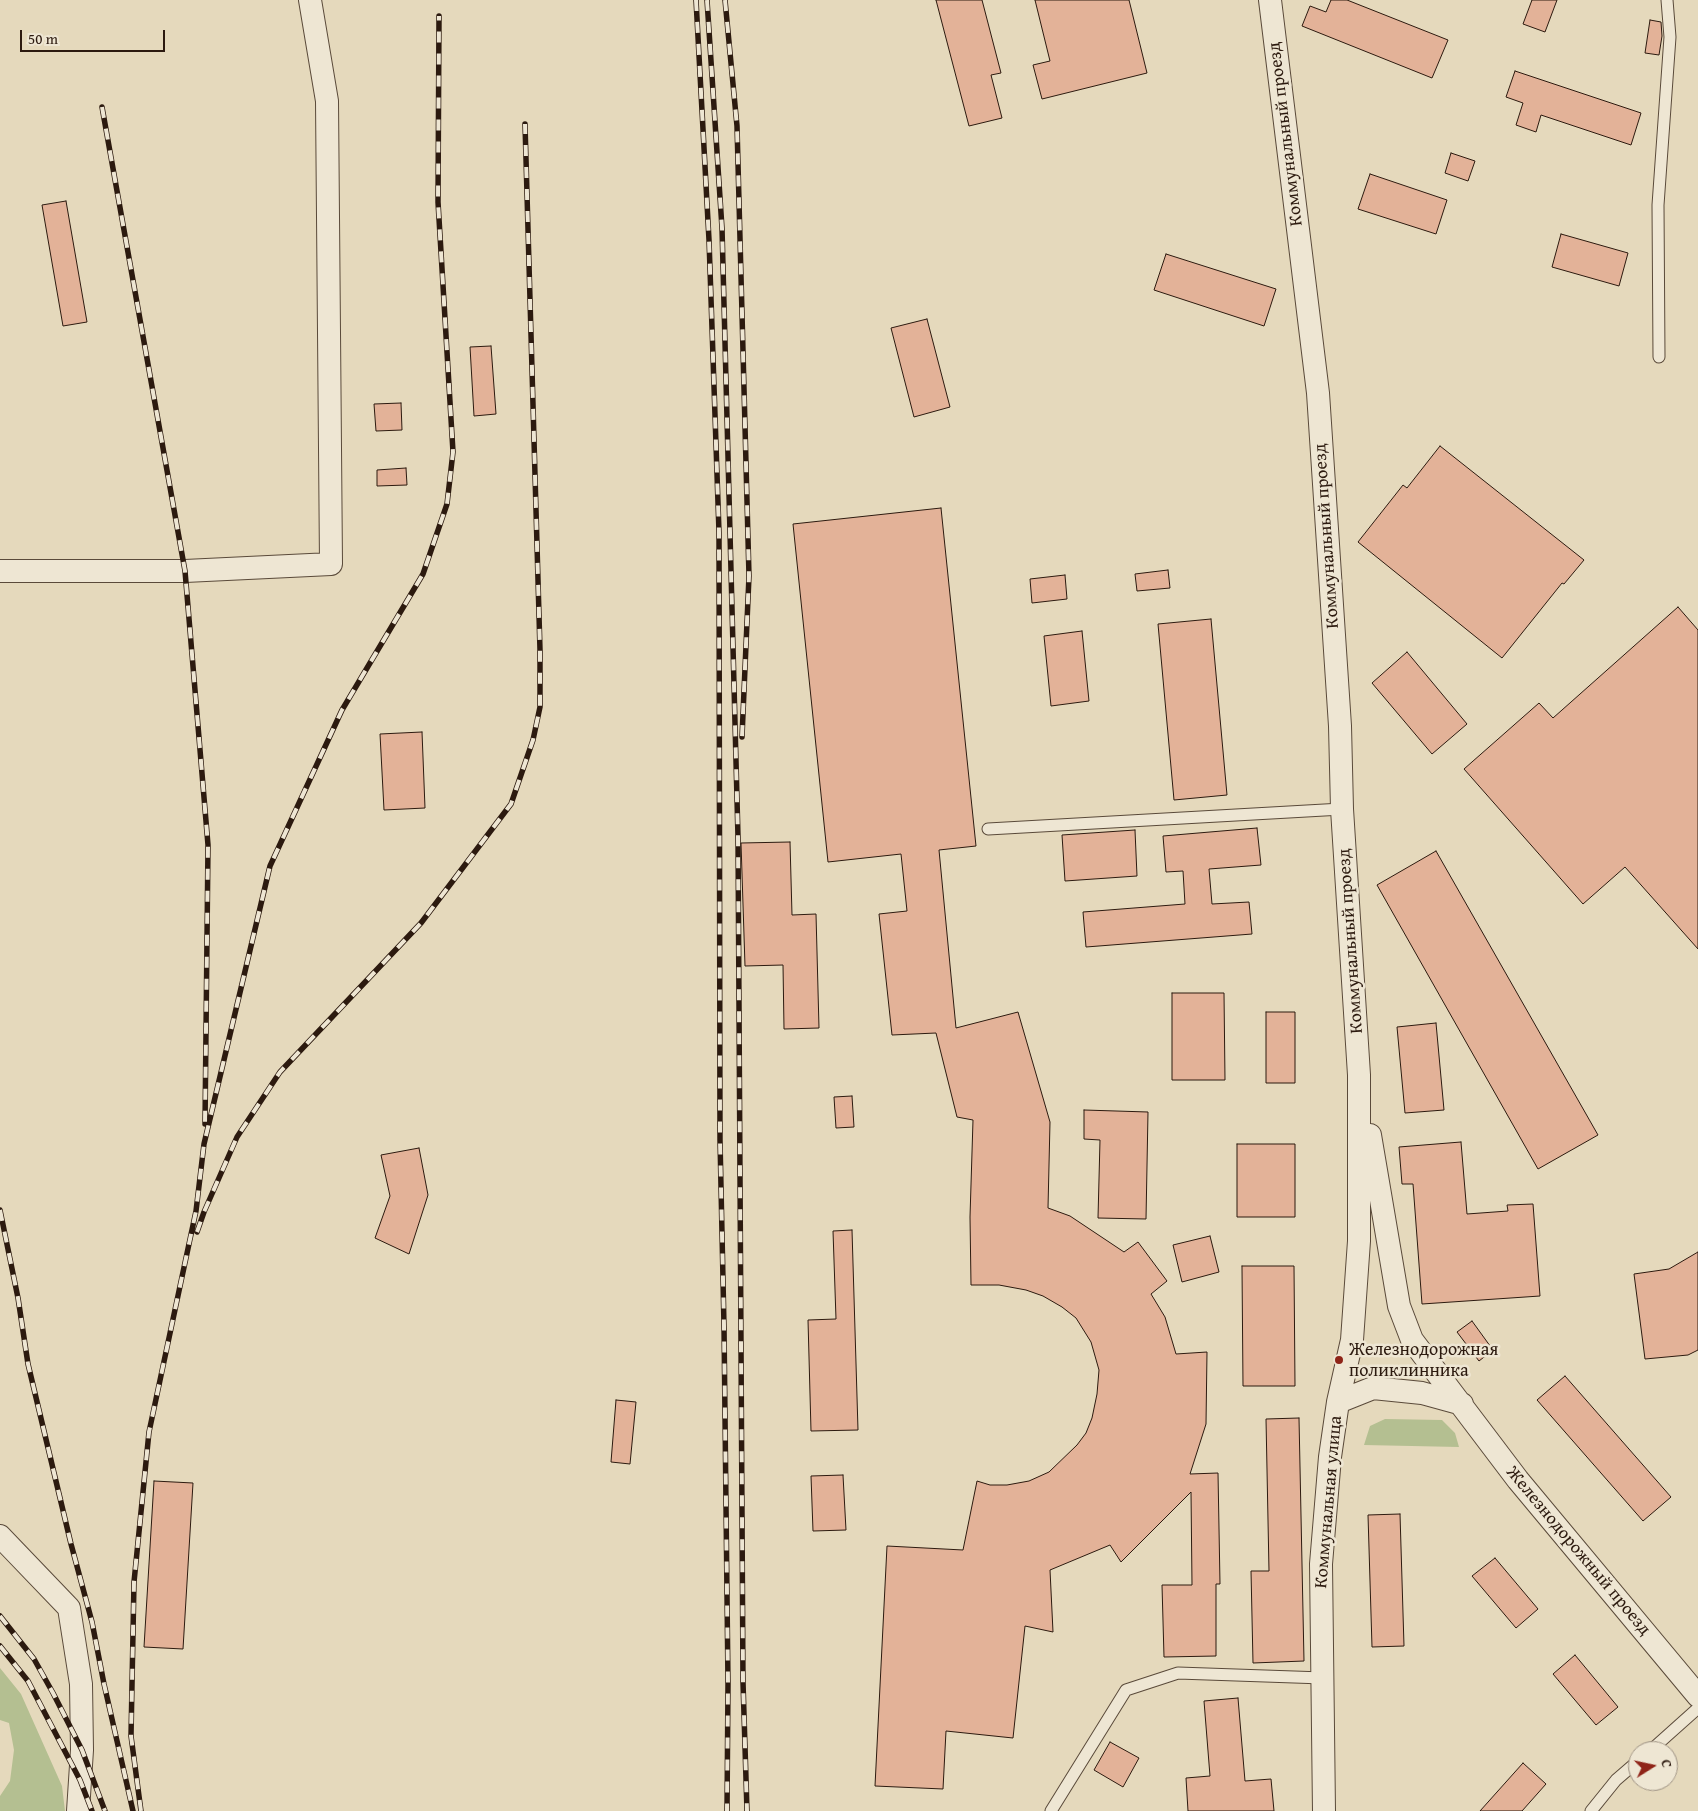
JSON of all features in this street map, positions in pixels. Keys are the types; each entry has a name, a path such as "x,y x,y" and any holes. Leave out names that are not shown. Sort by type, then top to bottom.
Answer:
{"street":[{"path":"0,571 186,571 330,564 326,101 310,0"},
{"name":"Коммунальный проезд","path":"1270,0 1318,393 1340,726 1342,809 1359,1075"},
{"name":"Коммунальная улица","path":"1324,1811 1321,1564 1330,1457 1338,1402 1352,1340 1358,1251 1359,1075"},
{"name":"Железнодорожный проезд","path":"1359,1075 1399,1306 1412,1340 1518,1480 1698,1696"},
{"path":"1338,1402 1373,1388 1422,1393 1462,1404"},
{"path":"0,1536 69,1608 80,1684 82,1750 78,1811"}],"lane":[{"path":"1659,357 1658,205 1670,38 1667,0"},
{"path":"988,829 1342,809"},
{"path":"1051,1811 1126,1690 1178,1673 1323,1678"},
{"path":"1661,1741 1698,1708"},
{"path":"1591,1811 1616,1780 1628,1770"}],"green space":[{"path":"1385,1419 1442,1420 1455,1433 1459,1447 1364,1445 1370,1426"},
{"path":"0,1668 21,1694 62,1786 65,1811 0,1811 0,1796 10,1781 14,1750 9,1723 0,1720"}],"building":[{"path":"936,0 982,0 1001,73 991,75 1002,118 969,126"},
{"path":"1035,0 1129,0 1147,73 1042,99 1033,65 1050,61"},
{"path":"1331,0 1347,0 1448,40 1432,78 1302,26 1310,6 1326,12"},
{"path":"1532,0 1557,0 1545,32 1523,24"},
{"path":"1650,20 1661,22 1662,36 1659,55 1645,53"},
{"path":"1515,71 1641,113 1631,145 1541,115 1536,132 1516,125 1523,103 1506,97"},
{"path":"1451,153 1475,161 1468,181 1445,173"},
{"path":"1370,174 1447,200 1436,234 1358,209"},
{"path":"66,201 87,322 63,326 42,205"},
{"path":"1561,234 1628,253 1619,286 1552,267"},
{"path":"1166,254 1276,289 1264,326 1154,290"},
{"path":"927,319 950,407 914,417 891,328"},
{"path":"491,346 496,414 474,416 470,347"},
{"path":"401,403 402,430 376,431 374,404"},
{"path":"1440,446 1584,560 1564,584 1562,583 1502,658 1358,542 1403,485 1407,488"},
{"path":"406,468 407,485 377,486 377,470"},
{"path":"941,508 976,846 939,850 956,1028 1018,1012 1050,1122 1048,1208 1070,1216 1124,1252 1138,1242 1167,1281 1151,1294 1165,1317 1176,1354 1207,1352 1206,1424 1190,1474 1218,1473 1220,1584 1216,1584 1216,1656 1164,1657 1162,1585 1192,1585 1191,1492 1121,1562 1110,1545 1050,1570 1053,1632 1025,1626 1013,1738 946,1731 943,1789 875,1786 887,1546 963,1550 977,1481 990,1485 1007,1485 1029,1481 1049,1472 1077,1445 1086,1433 1092,1418 1097,1394 1099,1370 1091,1342 1076,1318 1062,1307 1043,1296 1026,1290 999,1285 971,1285 970,1217 973,1120 957,1117 936,1033 892,1035 879,914 907,911 901,854 828,862 793,524"},
{"path":"1168,570 1170,588 1137,591 1135,574"},
{"path":"1065,575 1067,599 1032,603 1030,579"},
{"path":"1678,607 1698,630 1698,949 1625,867 1583,904 1464,769 1539,703 1553,718"},
{"path":"1211,619 1227,795 1174,800 1158,624"},
{"path":"1082,631 1089,701 1051,706 1044,636"},
{"path":"1407,652 1467,724 1432,754 1372,683"},
{"path":"422,732 425,808 384,810 380,734"},
{"path":"1257,828 1261,865 1209,869 1212,904 1249,902 1252,934 1086,947 1083,912 1185,904 1183,871 1166,872 1163,836"},
{"path":"1135,830 1137,876 1065,881 1062,835"},
{"path":"790,842 792,915 816,914 819,1028 784,1029 783,965 745,966 741,843"},
{"path":"1436,851 1598,1135 1538,1169 1377,885"},
{"path":"1172,993 1224,993 1225,1080 1172,1080"},
{"path":"1266,1012 1295,1012 1295,1083 1266,1083"},
{"path":"1436,1023 1444,1110 1405,1113 1397,1027"},
{"path":"852,1096 854,1127 836,1128 834,1097"},
{"path":"1084,1110 1148,1112 1146,1219 1098,1218 1100,1140 1084,1139"},
{"path":"1461,1142 1467,1214 1508,1211 1507,1205 1533,1204 1540,1296 1422,1304 1413,1184 1402,1184 1399,1147"},
{"path":"1237,1144 1295,1144 1295,1217 1237,1217"},
{"path":"419,1148 428,1195 409,1254 375,1238 390,1196 381,1155"},
{"path":"852,1230 858,1430 811,1431 808,1320 836,1319 833,1231"},
{"path":"1210,1236 1219,1272 1182,1282 1173,1245"},
{"path":"1698,1252 1698,1350 1688,1355 1645,1359 1634,1274 1669,1269"},
{"path":"1242,1266 1294,1266 1295,1386 1243,1386"},
{"path":"1472,1321 1493,1350 1479,1361 1457,1332"},
{"path":"1565,1376 1671,1497 1643,1521 1537,1400"},
{"path":"616,1400 636,1402 630,1464 611,1462"},
{"path":"1299,1418 1304,1661 1253,1663 1251,1571 1269,1571 1266,1419"},
{"path":"843,1475 846,1530 813,1531 811,1476"},
{"path":"154,1481 193,1483 183,1649 144,1647"},
{"path":"1400,1514 1404,1646 1372,1647 1368,1515"},
{"path":"1495,1558 1538,1609 1516,1628 1472,1576"},
{"path":"1575,1655 1618,1707 1596,1725 1553,1674"},
{"path":"1238,1698 1245,1781 1271,1779 1274,1811 1188,1811 1186,1778 1210,1776 1204,1701"},
{"path":"1110,1742 1139,1758 1123,1787 1094,1770"},
{"path":"1523,1763 1546,1784 1522,1811 1480,1811"}],"railway":[{"path":"696,0 709,240 719,532 720,1140 728,1684 727,1811"},
{"path":"707,0 722,228 738,837 743,1682 747,1811"},
{"path":"725,0 737,126 749,576 742,737"},
{"path":"141,1811 131,1736 134,1582 149,1432 196,1211 204,1144 270,866 342,710 423,574 447,504 453,452 438,202 439,16"},
{"path":"102,107 185,571 208,845 205,1124"},
{"path":"197,1232 237,1137 280,1072 421,923 511,804 533,740 540,707 540,650 525,124"},
{"path":"0,1210 18,1298 28,1364 71,1544 92,1622 133,1811"},
{"path":"0,1616 34,1659 53,1693 82,1750 105,1811"},
{"path":"0,1646 28,1681 80,1780 92,1811"}],"place":[{"name":"Железнодорожная поликлинника","path":"1339,1360"}]}
